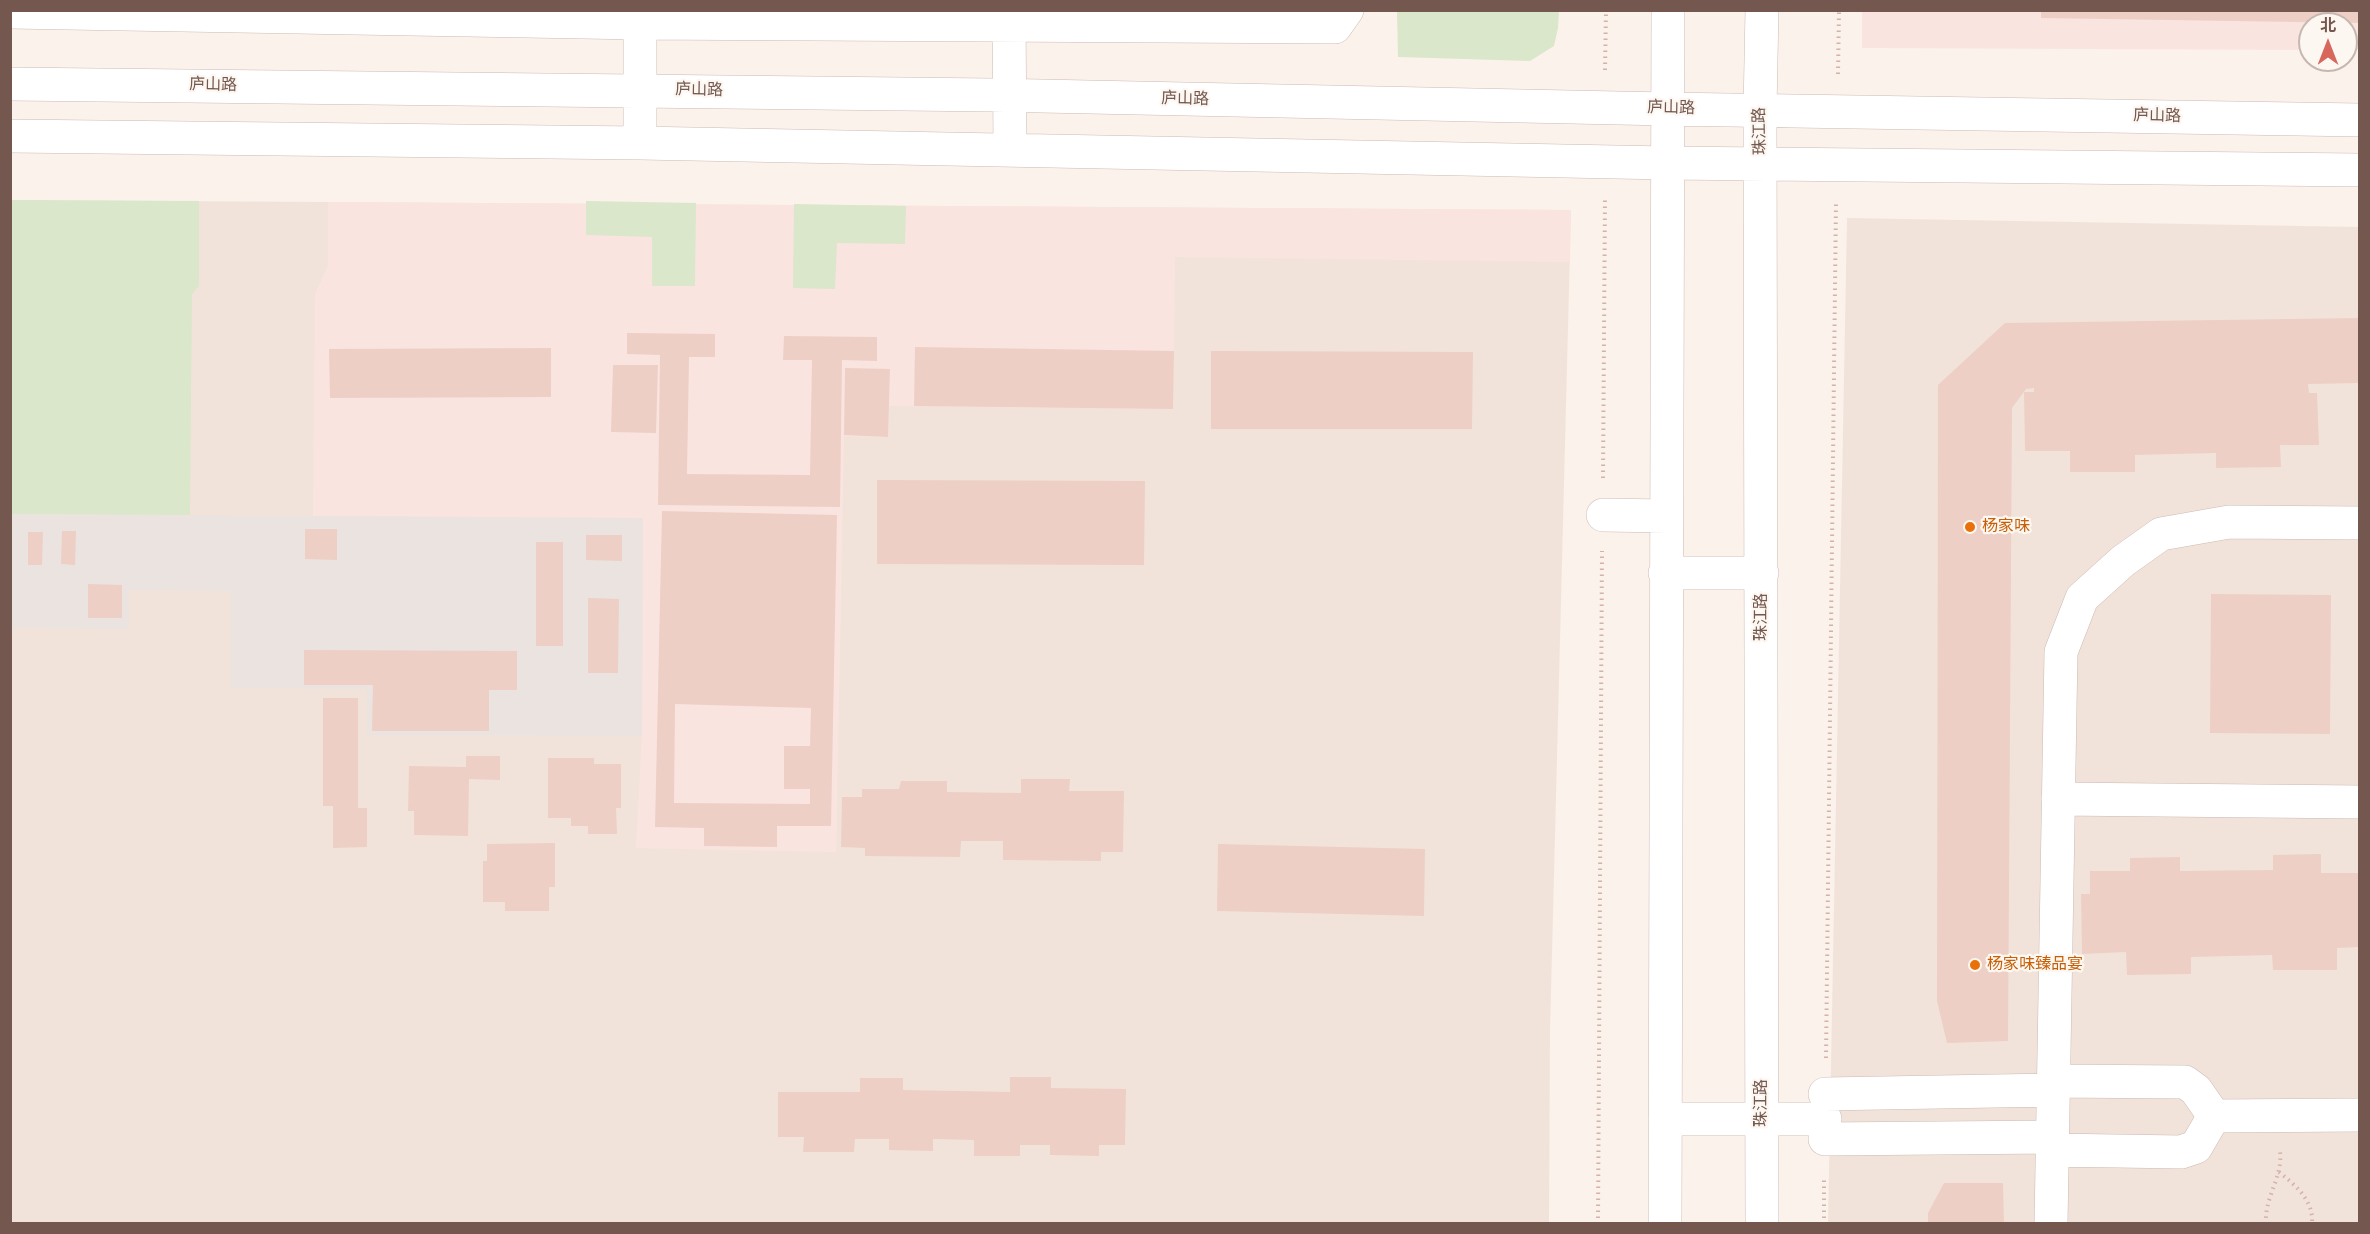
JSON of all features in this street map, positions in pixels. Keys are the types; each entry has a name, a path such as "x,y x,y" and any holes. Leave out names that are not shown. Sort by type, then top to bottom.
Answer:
{"street":[{"path":"10,12 640,17 1009,17 1335,27 1347,10"},
{"path":"1665,1224 1668,10"},
{"name":"珠江路","path":"1762,10 1760,110 1762,163 1762,1224"},
{"path":"640,17 640,143"},
{"path":"1009,17 1010,150"},
{"name":"庐山路","path":"10,84 1009,95 1605,108 2360,120"},
{"path":"10,136 640,143 1667,163 2360,171"},
{"path":"1603,515 1666,516"},
{"path":"2050,1224 2061,652 2082,598 2123,561 2161,534 2229,522 2360,523"},
{"path":"1665,573 1762,573"},
{"path":"2058,799 2360,802"},
{"path":"1665,1119 1825,1117 2053,1086 2185,1082 2196,1090 2214,1116"},
{"path":"2214,1116 2360,1115"},
{"path":"1825,1117 2052,1143 2181,1152 2196,1147 2214,1116"}],"path":[{"path":"1605,108 1606,10"},
{"path":"1838,111 1839,10"},
{"path":"1598,1224 1605,161"},
{"path":"1824,1224 1836,165"},
{"path":"2266,1224 2271,1193 2281,1160 2275,1115"},
{"path":"2279,1172 2295,1185 2310,1204 2312,1224"}],"shaded area":[{"path":"1862,11 2359,11 2359,50 2358,12 2298,12 2298,50 1862,48"},
{"path":"11,200 1571,210 1550,1031 1549,1223 11,1224"},
{"path":"328,202 1571,210 1570,262 1175,257 1173,409 889,406 888,437 844,436 836,852 636,848 642,736 643,518 313,516 315,294 328,266"},
{"path":"1847,218 2359,227 2359,1223 1828,1224"},
{"path":"11,514 643,518 642,736 367,735 367,689 231,688 231,591 129,590 129,629 11,628"}],"green space":[{"path":"1397,11 1559,11 1554,46 1530,61 1398,57"},
{"path":"11,200 199,201 199,286 192,294 190,515 11,514"},
{"path":"586,201 696,203 695,286 652,286 652,237 586,235"},
{"path":"794,204 906,206 905,244 837,243 835,289 793,288"}],"building":[{"path":"2041,10 2360,10 2360,23 2358,23 2358,12 2298,12 2298,22 2041,18"},
{"path":"2360,318 2360,383 2308,384 2309,393 2317,393 2319,445 2280,445 2281,467 2216,468 2216,453 2135,455 2135,472 2070,472 2070,451 2025,451 2024,392 2034,392 2034,388 2026,389 2012,408 2008,1041 1947,1043 1937,1001 1938,385 2005,323"},
{"path":"627,333 715,334 715,357 689,357 687,474 810,475 812,360 783,360 784,336 877,337 877,361 842,360 840,507 658,505 660,355 627,354"},
{"path":"915,347 1174,351 1173,409 914,406"},
{"path":"551,348 551,397 330,398 329,349"},
{"path":"1211,351 1473,352 1472,429 1211,429"},
{"path":"613,365 658,365 656,433 611,432"},
{"path":"845,368 890,369 888,437 844,435"},
{"path":"877,480 1145,481 1144,565 877,564"},
{"path":"662,511 837,515 831,826 777,826 777,847 704,846 704,828 655,827","holes":["675,704 811,708 810,746 784,746 784,789 810,789 810,804 674,803"]},
{"path":"305,529 337,529 337,560 305,559"},
{"path":"62,531 76,531 75,565 61,564"},
{"path":"28,532 43,532 42,565 28,565"},
{"path":"586,535 622,535 622,561 586,560"},
{"path":"536,542 563,542 563,646 536,646"},
{"path":"88,584 122,585 122,618 88,618"},
{"path":"2211,594 2331,595 2330,734 2210,733"},
{"path":"588,598 619,599 618,673 588,673"},
{"path":"304,650 517,651 517,690 489,690 489,731 372,731 373,685 304,685"},
{"path":"323,698 358,698 358,808 367,808 367,847 333,848 333,806 323,806"},
{"path":"466,756 500,756 500,780 469,779 468,836 414,835 414,811 408,811 409,766 466,767"},
{"path":"548,758 594,758 594,764 621,764 621,808 616,808 617,834 588,834 588,826 571,826 571,818 548,818"},
{"path":"1021,779 1070,779 1069,791 1124,791 1123,852 1101,852 1101,861 1003,860 1003,841 961,841 960,857 865,856 865,848 841,847 842,797 862,797 862,789 899,789 901,781 947,781 947,792 1021,793"},
{"path":"555,843 555,887 549,887 549,911 505,911 505,902 483,902 483,861 487,861 487,844"},
{"path":"1218,844 1425,849 1424,916 1217,911"},
{"path":"2321,854 2321,873 2360,873 2360,947 2337,948 2337,970 2273,970 2272,955 2191,957 2191,974 2127,975 2126,952 2082,954 2081,894 2090,894 2090,871 2130,871 2130,858 2180,857 2180,871 2273,870 2273,855"},
{"path":"1010,1077 1051,1077 1051,1088 1126,1089 1125,1145 1099,1145 1099,1156 1050,1155 1050,1145 1020,1145 1020,1156 974,1156 974,1140 933,1139 933,1151 889,1150 889,1139 855,1139 854,1152 803,1152 804,1137 778,1137 778,1092 860,1092 860,1078 903,1078 903,1090 1010,1092"},
{"path":"1944,1183 2003,1183 2004,1224 1928,1224 1928,1213"}],"place":[{"name":"杨家味","path":"1970,527"},
{"name":"杨家味臻品宴","path":"1975,965"}]}
